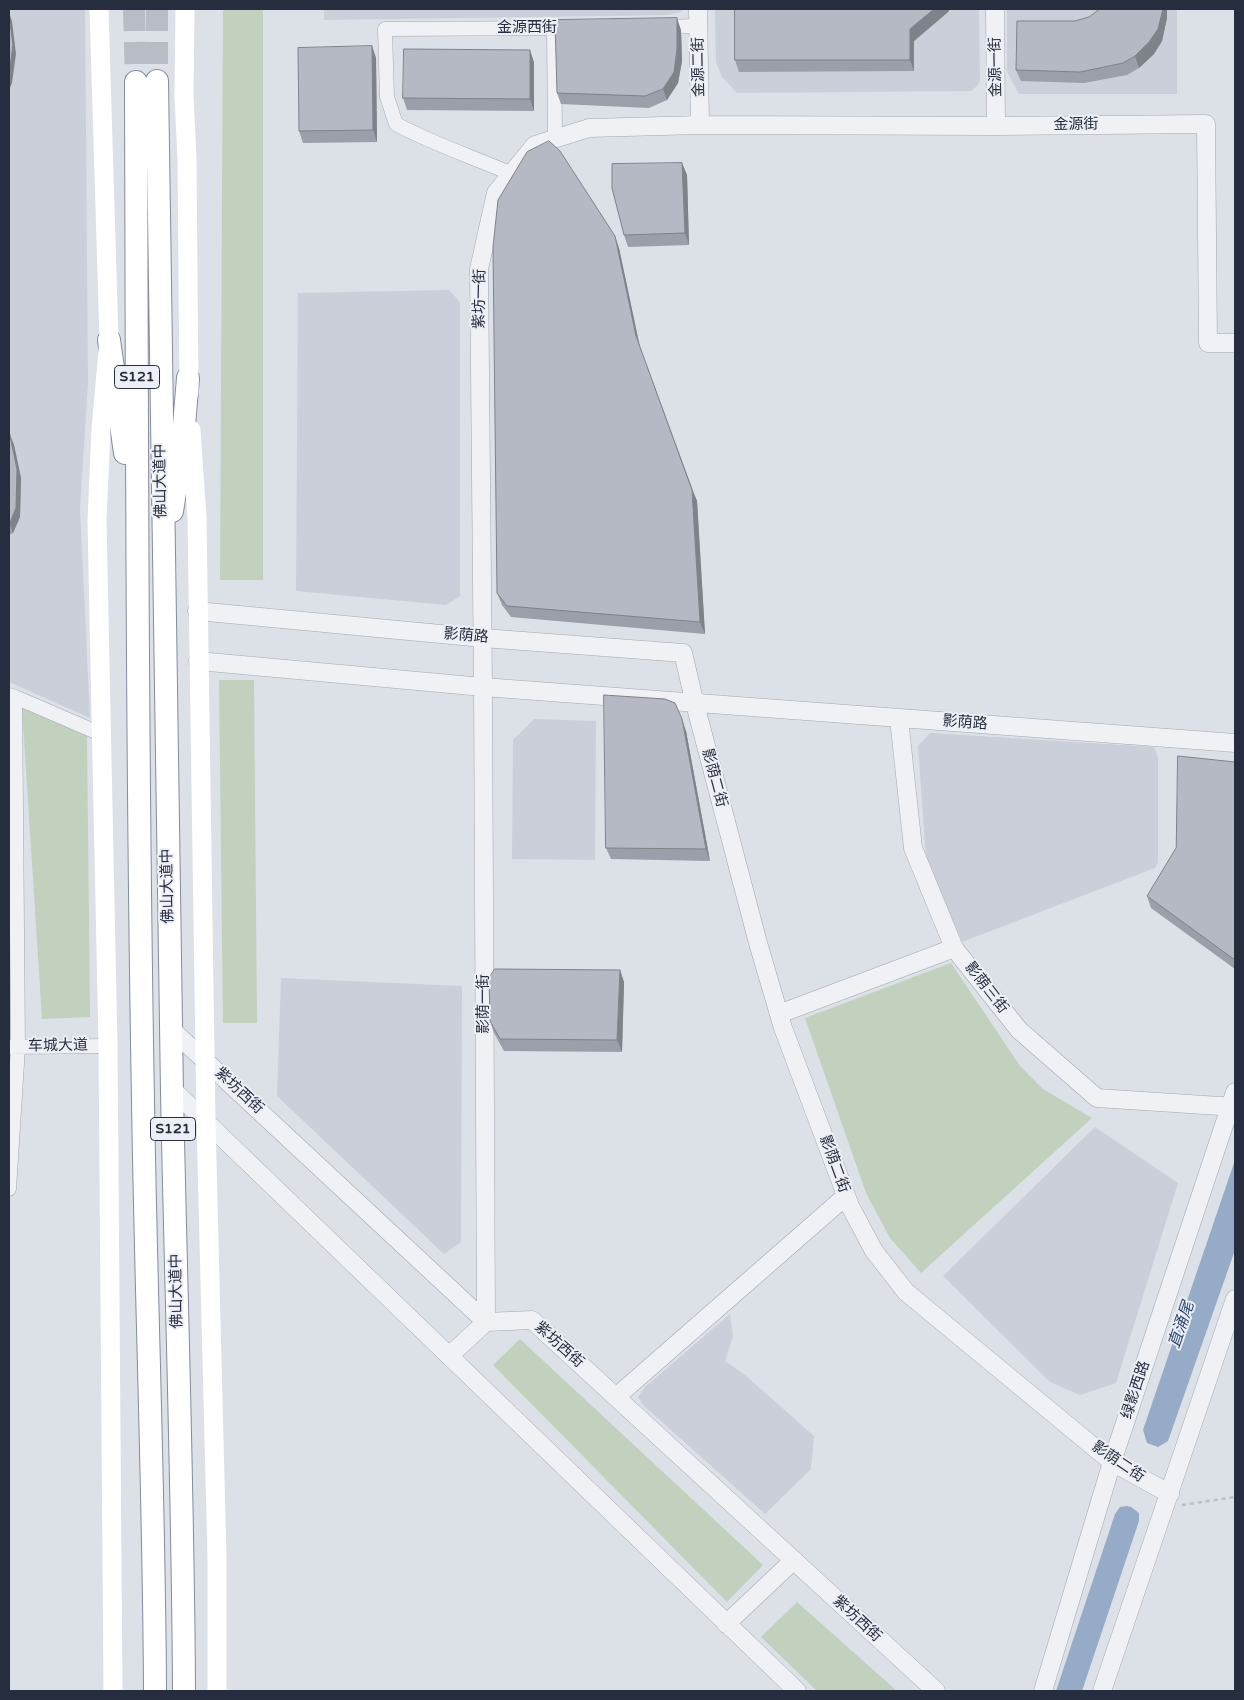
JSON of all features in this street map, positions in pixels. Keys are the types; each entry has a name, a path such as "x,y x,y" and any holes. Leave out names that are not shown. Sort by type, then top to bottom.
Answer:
{"highway":[{"name":"佛山大道中","path":"155,1691 154,1559 143,1108 137,563 146,81 162,566 183,1555 184,1691"},
{"path":"109,340 125,454 137,563"},
{"path":"162,566 182,449 188,378"}],"main road":[{"path":"98,9 109,340 101,429 97,521 108,1046 113,1691"},
{"name":"佛山大道中","path":"185,9 188,378 197,518 206,1122 217,1558 217,1691"}],"street":[{"name":"金源二街","path":"698,9 700,125"},
{"name":"金源一街","path":"995,9 996,126"},
{"path":"650,27 698,26"},
{"path":"554,28 555,139"},
{"name":"金源西街","path":"512,174 424,139 396,124 387,97 385,29 583,28"},
{"name":"金源街","path":"700,125 996,126 1206,124 1208,343 1235,343"},
{"name":"紫坊一街","path":"483,687 479,269 496,193 535,145 589,128 700,125"},
{"name":"影荫路","path":"197,611 482,638 683,652 695,704"},
{"name":"影荫路","path":"198,661 695,704 1235,743"},
{"name":"影荫一街","path":"483,687 486,1322"},
{"path":"9,1189 13,1047 12,696 101,734"},
{"name":"影荫二街","path":"695,704 758,943 779,1014 850,1206 874,1251 906,1292 1112,1462 1167,1501"},
{"name":"影荫三街","path":"898,719 913,848 954,948 1020,1030 1097,1098 1233,1102"},
{"path":"779,1014 954,948"},
{"name":"紫坊西街","path":"171,1029 486,1322 532,1320 936,1691"},
{"name":"车城大道","path":"13,1047 108,1046"},
{"path":"172,1089 796,1691"},
{"name":"绿影西路","path":"1043,1691 1112,1462 1233,1102"},
{"path":"616,1397 846,1196"},
{"path":"1102,1691 1235,1299"},
{"path":"448,1356 486,1322"},
{"path":"726,1624 794,1560"}],"path":[{"path":"1167,1501 1235,1497"}],"shaded area":[{"path":"9,9 85,9 88,383 80,509 90,718 9,682"},
{"path":"324,9 681,9 682,11 669,15 324,20"},
{"path":"715,9 979,9 980,80 978,85 971,91 737,93 722,77 716,62"},
{"path":"1007,9 1177,9 1177,94 1019,94 1007,72"},
{"path":"449,290 460,302 460,596 446,605 296,591 298,293"},
{"path":"534,719 596,721 595,860 512,859 513,740"},
{"path":"930,733 1154,747 1158,757 1158,862 1155,868 962,942 926,858 918,746"},
{"path":"281,978 462,986 461,1242 444,1254 277,1096"},
{"path":"1095,1127 1178,1183 1116,1383 1080,1395 1050,1382 943,1276"},
{"path":"730,1314 733,1336 725,1361 745,1375 814,1436 811,1469 765,1514 643,1405 638,1397 645,1387"}],"green space":[{"path":"223,9 263,9 263,580 220,580"},
{"path":"219,680 254,680 257,1023 223,1023"},
{"path":"22,708 87,735 90,1017 42,1019"},
{"path":"951,963 1020,1066 1043,1089 1092,1118 921,1273 890,1238 866,1193 805,1018"},
{"path":"520,1339 763,1565 727,1602 493,1365"},
{"path":"797,1602 897,1691 817,1691 761,1637"}],"water":[{"name":"直涌尾","path":"1235,1160 1235,1250 1168,1441 1158,1447 1147,1443 1143,1430"},
{"path":"1127,1506 1139,1513 1139,1521 1082,1691 1056,1691 1115,1514 1120,1507"}],"building":[{"path":"735,9 934,9 910,29 910,60 735,60"},
{"path":"1100,9 1163,9 1158,29 1149,42 1135,56 1123,63 1080,72 1016,70 1017,21 1075,21 1089,17"},
{"path":"9,15 13,45 9,74"},
{"path":"677,18 677,49 674,72 663,89 645,96 557,93 555,20"},
{"path":"372,46 373,130 299,131 298,48"},
{"path":"404,49 530,50 530,99 403,98"},
{"path":"549,141 560,151 615,236 636,336 692,490 700,622 507,606 497,593 493,247 498,200 527,152"},
{"path":"682,163 685,233 624,235 612,188 612,164"},
{"path":"9,431 17,469 16,508 9,525"},
{"path":"604,695 665,699 675,703 682,719 706,849 606,848"},
{"path":"1178,756 1235,762 1235,960 1147,896 1176,848"},
{"path":"495,969 620,970 617,1040 500,1039 490,1021 489,978"}],"tunnel":[{"path":"134,9 136,82"},
{"path":"157,9 157,81"}]}
